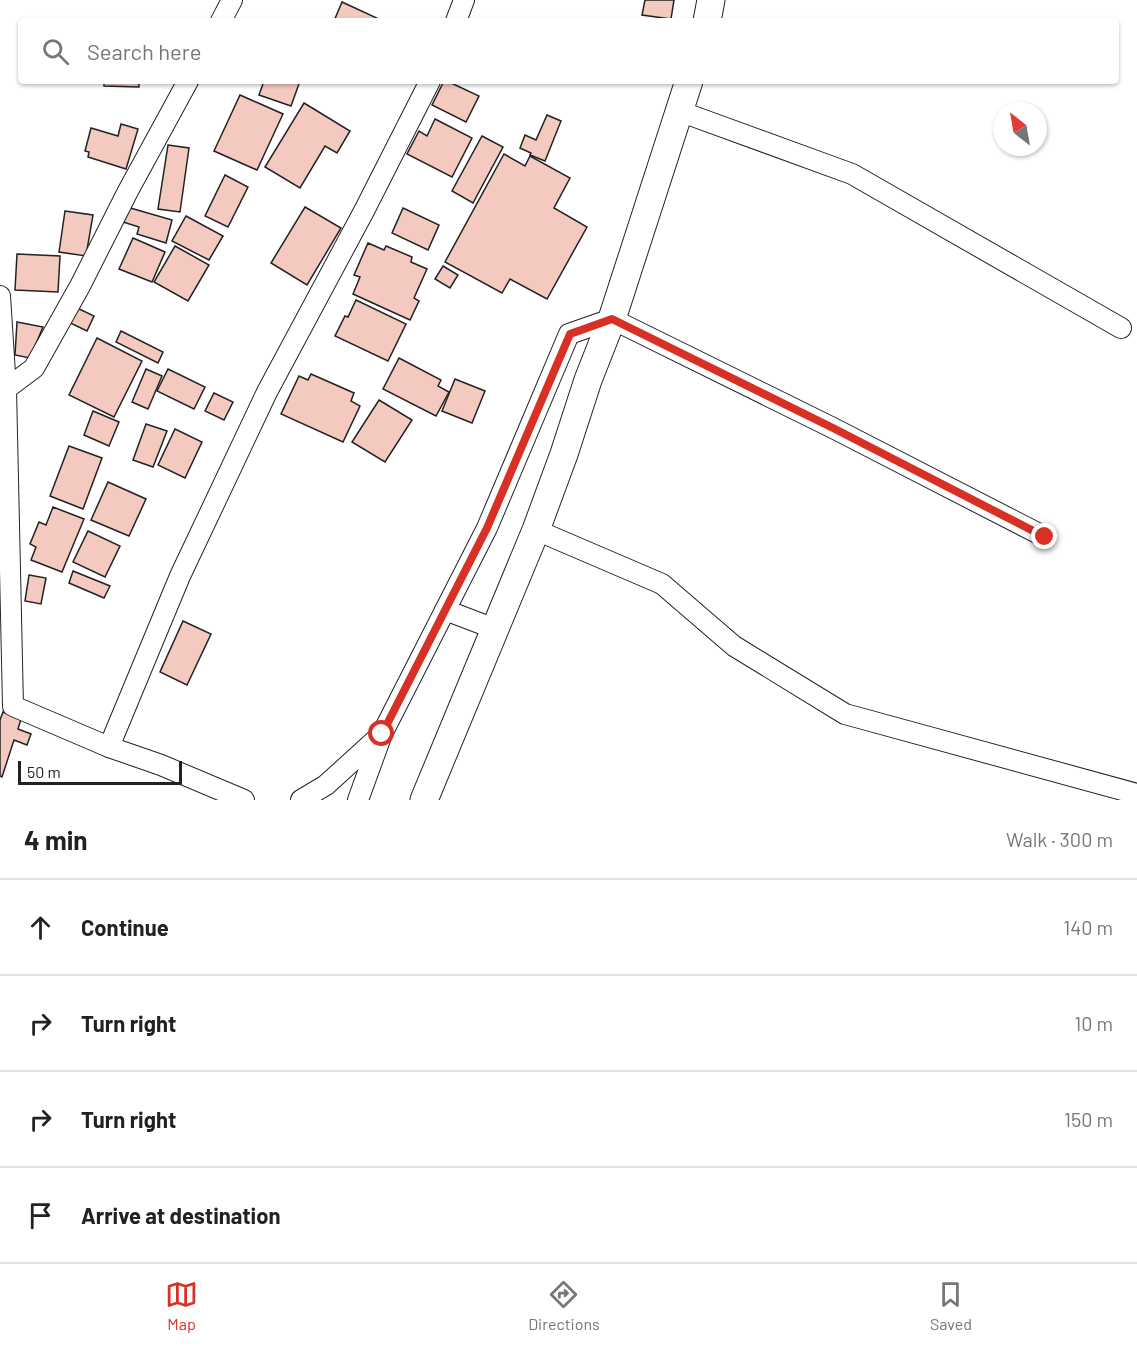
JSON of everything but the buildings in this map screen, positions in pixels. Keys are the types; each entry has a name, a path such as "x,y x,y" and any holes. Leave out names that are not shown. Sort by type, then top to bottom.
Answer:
{"main road":[{"path":"708,18 711,0"},
{"path":"423,800 536,530 588,380 612,319 687,84"}],"street":[{"path":"223,18 232,0"},
{"path":"457,18 464,0"},
{"path":"3,389 34,368 186,84"},
{"path":"109,747 180,576 267,392 364,211 428,84"},
{"path":"679,111 852,174 1121,328"},
{"path":"0,296 6,705 244,800"},
{"path":"358,800 382,734 487,528 570,334 612,319 833,428 1045,537"},
{"path":"536,530 662,584 734,646 845,714 1137,794"},
{"path":"445,610 495,629"},
{"path":"301,800 326,785 382,734"}],"route":[{"path":"382,734 487,528 570,334 612,319 833,428 1045,537"}]}
